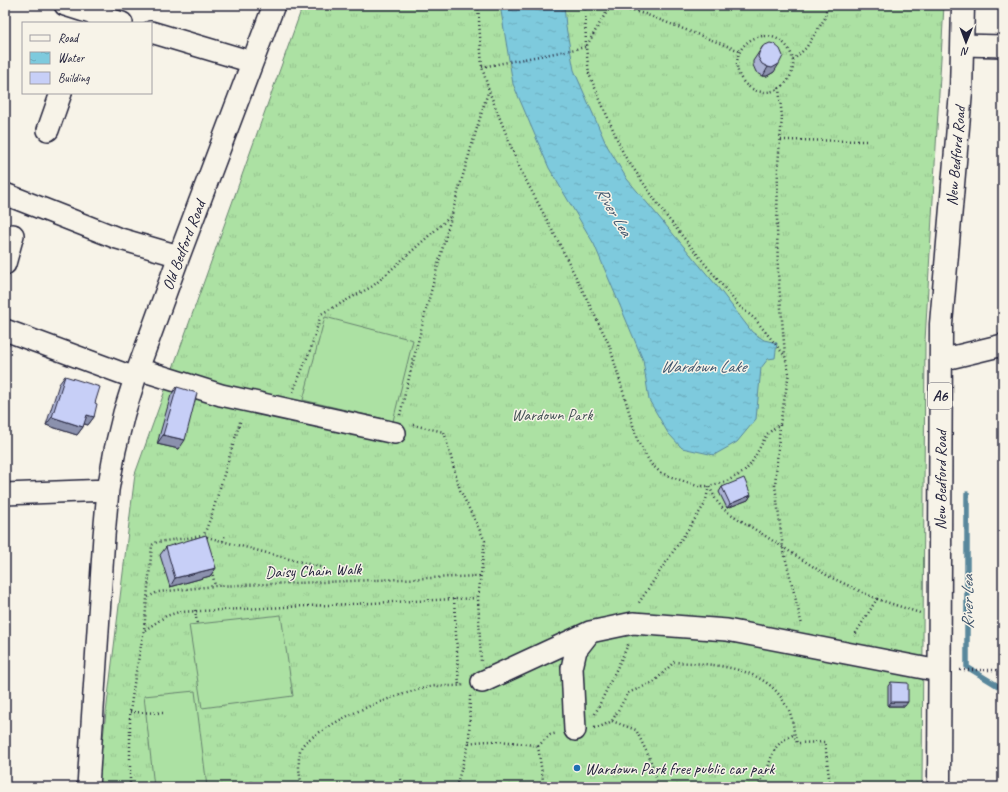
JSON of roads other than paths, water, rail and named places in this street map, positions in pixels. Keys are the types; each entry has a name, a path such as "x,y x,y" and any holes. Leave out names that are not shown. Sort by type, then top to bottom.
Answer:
{"highway":[{"name":"New Bedford Road","path":"939,787 941,324 961,92 963,5"}],"street":[{"name":"Old Bedford Road","path":"88,787 104,536 108,490 115,450 136,373 274,5"},
{"path":"82,11 119,22"},
{"path":"152,32 252,62"},
{"path":"963,44 1003,46"},
{"path":"48,130 61,94"},
{"path":"5,194 117,238 179,256"},
{"path":"5,264 13,236"},
{"path":"5,330 136,373 221,395 287,409 404,429"},
{"path":"941,360 1003,345"},
{"path":"5,494 108,490"},
{"path":"476,687 590,632 632,630 727,630 939,671"},
{"path":"567,732 572,668 576,650 590,632"}],"water":[{"name":"Wardown Lake","path":"500,5 564,5 566,27 574,70 606,144 627,179 716,285 752,332 764,340 777,343 775,358 768,359 761,368 756,419 737,442 714,455 682,448 668,433 649,400 643,360 594,244 549,168 513,84"}],"waterway":[{"name":"River Lea","path":"967,494 967,667 1003,689"}],"place":[{"name":"Wardown Park free public car park","path":"577,768"}],"park label":[{"name":"Wardown Park","path":"552,414"}]}
